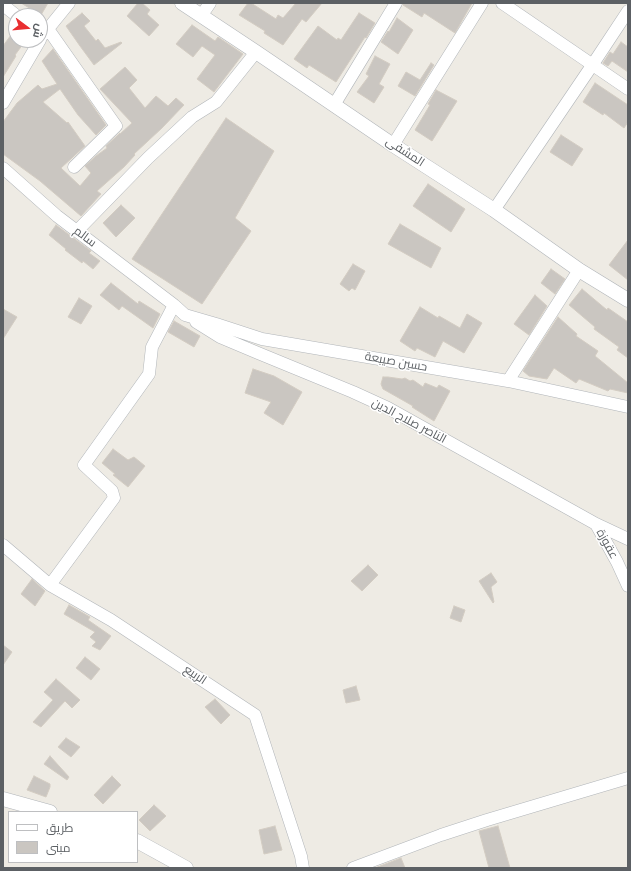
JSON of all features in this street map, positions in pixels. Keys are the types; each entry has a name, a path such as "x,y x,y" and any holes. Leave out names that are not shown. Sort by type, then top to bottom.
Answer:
{"street":[{"path":"48,29 69,3"},
{"name":"المشفى","path":"182,3 393,145 494,210 579,270 628,300"},
{"path":"202,16 210,3"},
{"path":"334,105 396,3"},
{"path":"393,145 482,3"},
{"path":"502,3 628,89"},
{"path":"494,210 628,11"},
{"path":"48,43 116,126 74,167"},
{"path":"3,103 35,48"},
{"path":"77,231 148,158 192,117 216,102 256,52"},
{"name":"سالم","path":"3,168 57,216 172,304"},
{"path":"508,381 579,270"},
{"path":"50,585 114,498 112,491 84,465 149,374 152,347 172,304"},
{"name":"حسين صيبعة","path":"172,304 185,315 262,339 508,381 628,407"},
{"name":"الناصر صلاح الدين","path":"185,315 220,337 388,408 596,524 628,539"},
{"name":"عقوزة","path":"596,524 617,562 628,586"},
{"name":"الربيع","path":"3,545 50,585 111,620 255,715 301,856 303,868"},
{"path":"353,868 480,822 628,778"},
{"path":"3,799 46,811"},
{"path":"138,842 186,868"}],"building":[{"path":"21,3 48,3 45,8 29,8"},
{"path":"138,3 142,3 150,10 147,14 159,25 149,36 127,16"},
{"path":"248,3 251,3 276,19 278,15 283,18 296,3 322,3 306,22 302,19 283,45 264,33 265,31 239,15"},
{"path":"403,3 472,3 455,33 424,13 422,17 403,5"},
{"path":"82,13 90,21 84,26 96,41 98,39 105,48 121,42 122,43 94,65 66,26"},
{"path":"359,13 375,23 336,82 309,65 307,68 294,59 318,26 337,40 338,38 341,40"},
{"path":"397,18 413,30 398,54 381,42"},
{"path":"192,25 215,41 218,37 243,54 214,92 197,79 215,55 202,46 193,57 176,44"},
{"path":"8,39 8,48 20,48 3,77 3,46"},
{"path":"621,42 628,47 628,72 612,61 608,66 603,63 610,52 613,54"},
{"path":"53,49 106,125 96,135 78,115 60,89 43,102 67,123 68,122 85,146 61,168 80,186 91,173 85,166 107,148 106,146 132,123 100,89 125,67 137,80 129,88 145,108 156,96 168,106 176,98 184,105 134,154 135,155 124,167 97,191 101,194 81,216 40,181 3,154 3,122 17,103 38,85 42,89 57,84 42,61"},
{"path":"375,56 390,64 379,84 384,87 374,103 357,92 369,76 366,74"},
{"path":"431,63 434,65 415,96 398,86 406,72 420,80"},
{"path":"595,83 628,105 628,122 624,128 604,113 603,115 583,102"},
{"path":"436,90 457,101 432,141 415,130 430,105 428,104"},
{"path":"226,118 274,151 235,218 251,231 202,304 132,259"},
{"path":"561,135 583,149 572,166 550,152"},
{"path":"428,184 465,209 451,232 413,206"},
{"path":"121,205 135,218 116,237 103,223"},
{"path":"400,224 441,248 431,268 388,244"},
{"path":"56,225 91,251 89,253 100,261 93,269 83,261 82,263 65,250 66,249 49,235"},
{"path":"628,240 628,280 609,265"},
{"path":"353,264 365,271 355,290 352,288 349,291 340,284"},
{"path":"551,269 565,279 555,294 541,283"},
{"path":"111,283 138,304 139,301 160,314 153,328 122,306 119,310 100,295"},
{"path":"582,289 607,310 608,308 628,322 628,358 617,350 619,347 594,329 595,327 569,305"},
{"path":"535,295 547,306 529,335 514,324"},
{"path":"79,298 92,306 81,324 68,317"},
{"path":"420,307 438,318 439,316 460,328 467,314 482,323 464,353 443,341 435,357 417,348 415,351 400,341"},
{"path":"3,309 17,317 3,339"},
{"path":"558,317 577,334 576,336 598,351 595,356 628,383 628,393 610,389 608,391 579,379 576,383 554,368 547,379 529,376 523,371"},
{"path":"174,321 200,336 194,347 168,332"},
{"path":"253,369 274,376 302,392 283,425 264,413 271,402 245,393"},
{"path":"383,377 405,378 410,381 413,380 423,387 425,383 437,388 439,385 450,391 434,421 412,407 413,406 383,389 381,384"},
{"path":"113,449 128,460 134,457 145,466 128,487 113,475 115,474 102,463"},
{"path":"368,565 378,575 362,591 351,581"},
{"path":"491,573 497,582 491,587 493,603 479,581"},
{"path":"32,579 45,591 35,606 21,594"},
{"path":"69,605 90,617 88,620 111,636 100,650 92,646 96,642 90,637 95,632 64,614"},
{"path":"454,606 465,610 461,622 450,618"},
{"path":"3,645 12,652 3,665"},
{"path":"85,657 100,669 91,680 76,668"},
{"path":"56,679 80,700 72,708 65,701 41,727 33,722 53,700 44,692"},
{"path":"356,686 360,700 346,703 343,690"},
{"path":"215,699 230,715 221,724 205,707"},
{"path":"66,738 80,747 71,757 58,747"},
{"path":"50,756 69,777 67,780 44,764"},
{"path":"34,776 50,784 46,797 27,790"},
{"path":"112,776 121,785 103,804 94,795"},
{"path":"154,805 166,816 150,831 139,820"},
{"path":"275,826 282,850 264,854 259,830"},
{"path":"498,826 510,868 489,868 479,831"},
{"path":"401,858 405,868 375,868"}]}
